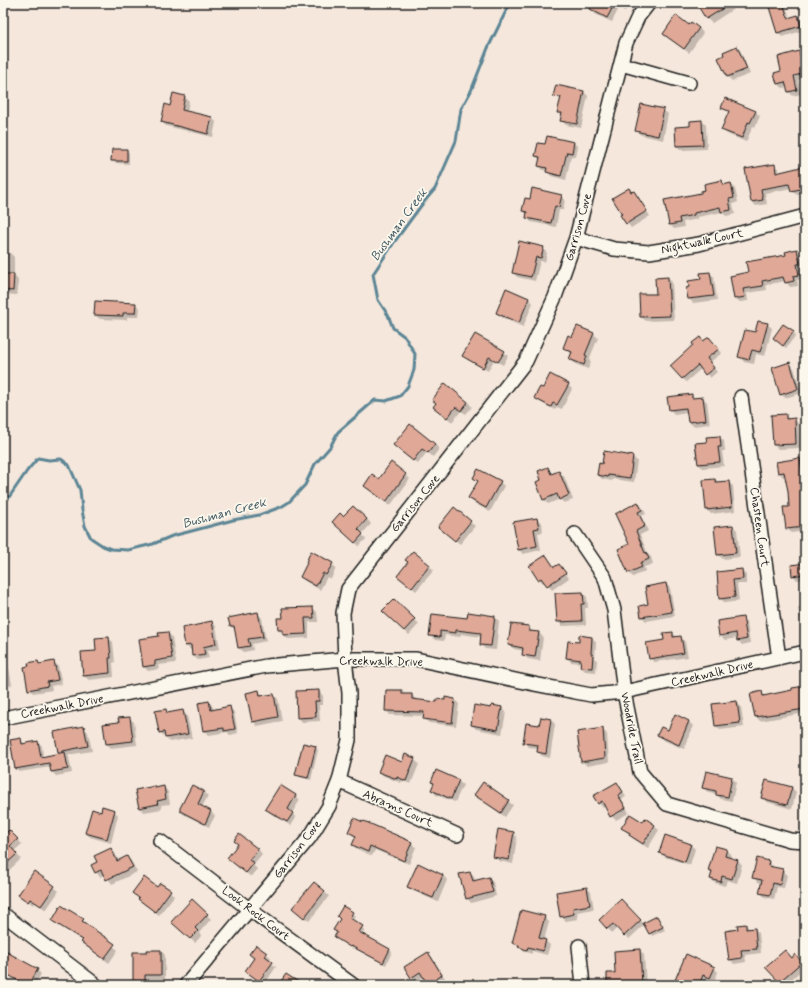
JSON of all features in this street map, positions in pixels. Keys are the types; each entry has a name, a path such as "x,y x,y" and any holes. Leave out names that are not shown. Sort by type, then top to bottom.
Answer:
{"street":[{"name":"Garrison Cove","path":"186,985 310,837 329,806 340,781 349,740 349,693 345,659 343,613 348,589 526,361 556,297 576,238 622,64 626,43 638,17 649,3"},
{"path":"622,64 689,83"},
{"name":"Nightwalk Court","path":"576,238 614,249 648,252 699,244 805,216"},
{"name":"Chasteen Court","path":"741,396 779,658"},
{"name":"Woodride Trail","path":"575,534 605,578 614,610 624,692 640,772 666,804 790,840 805,841"},
{"name":"Creekwalk Drive","path":"3,718 266,666 345,659 416,659 591,695 624,692 805,652"},
{"name":"Abrams Court","path":"340,781 458,835"},
{"name":"Look Rock Court","path":"160,841 249,909 353,985"},
{"path":"3,914 96,985"},
{"path":"579,946 583,985"}],"building":[{"path":"593,3 615,3 607,18 590,9"},
{"path":"696,3 732,3 706,19"},
{"path":"783,3 788,18 798,15 801,26 777,33 769,7"},
{"path":"676,15 689,25 691,22 699,28 684,49 663,34"},
{"path":"737,46 747,69 727,77 718,58 724,55 723,52"},
{"path":"799,51 805,73 794,76 797,90 788,92 785,82 777,84 774,73 781,71 778,57"},
{"path":"556,85 584,91 577,124 560,121 562,113 557,113 561,97 553,96"},
{"path":"173,93 185,96 182,110 212,117 208,134 161,122 165,104 170,106"},
{"path":"725,98 756,111 750,123 748,122 742,138 721,130 729,111 721,108"},
{"path":"641,104 664,109 658,136 635,131"},
{"path":"702,120 703,145 676,146 675,127 690,126 690,121"},
{"path":"547,136 574,142 572,153 567,152 561,176 546,172 547,168 538,166 540,157 535,156 538,143 545,144"},
{"path":"112,149 127,149 127,161 111,161"},
{"path":"775,164 776,173 805,166 805,188 791,191 789,184 761,189 763,200 751,202 745,169"},
{"path":"722,180 723,185 731,183 734,198 729,199 731,210 721,212 720,207 694,213 694,215 679,218 680,223 669,225 664,200 701,193 701,191 705,190 704,184"},
{"path":"532,188 562,195 559,207 555,206 551,223 526,218 527,212 522,211 525,198 530,199"},
{"path":"629,188 631,192 634,191 647,211 626,224 620,215 622,214 612,198"},
{"path":"519,241 544,247 541,258 536,257 531,277 512,273"},
{"path":"797,249 800,264 797,264 799,275 793,276 794,281 785,283 783,277 762,281 763,286 743,289 745,297 734,299 730,276 748,272 746,262 786,255 785,252"},
{"path":"710,272 714,296 688,299 686,288 689,287 688,281 701,279 700,273"},
{"path":"3,274 14,274 13,291 3,290"},
{"path":"668,277 670,316 640,317 639,294 656,294 655,278"},
{"path":"506,288 529,298 519,323 496,313"},
{"path":"95,301 136,303 135,313 123,313 123,316 94,315"},
{"path":"758,321 768,323 760,352 752,350 749,360 738,357 745,330 755,332"},
{"path":"783,324 794,331 783,346 773,338"},
{"path":"577,326 594,333 585,355 587,356 584,365 569,359 572,352 563,348 568,335 572,337"},
{"path":"475,334 505,351 498,362 489,357 483,368 462,356"},
{"path":"700,337 703,341 709,337 719,349 707,358 714,368 705,375 698,365 682,379 670,366 693,345 692,343"},
{"path":"790,362 798,389 780,395 772,368"},
{"path":"550,374 569,384 557,405 553,403 551,407 534,398 540,387 543,388"},
{"path":"445,383 468,402 461,411 456,407 447,418 433,407 436,403 432,400"},
{"path":"692,394 692,398 703,397 706,420 688,422 686,408 669,410 667,397"},
{"path":"786,414 786,419 795,418 796,444 773,445 771,415"},
{"path":"410,424 435,444 428,453 422,449 413,461 393,445"},
{"path":"720,436 721,447 718,447 720,462 698,464 695,443 707,442 706,437"},
{"path":"604,451 633,456 630,478 597,475 599,463 602,464"},
{"path":"800,458 805,491 805,527 786,529 783,507 789,507 788,491 784,472 778,473 776,462"},
{"path":"391,462 406,474 386,502 364,486 372,474 379,479"},
{"path":"548,467 551,474 559,471 569,495 559,500 557,494 543,500 536,482 541,480 538,471"},
{"path":"478,469 501,481 486,508 468,498 478,481 473,478"},
{"path":"715,479 716,482 729,481 732,507 706,510 703,480"},
{"path":"638,502 642,510 638,512 645,526 636,531 649,559 640,563 642,567 628,573 618,549 629,544 615,514"},
{"path":"353,506 367,519 358,529 363,534 355,543 332,522 340,513 343,516"},
{"path":"454,507 471,521 455,541 438,527"},
{"path":"537,518 539,528 534,529 537,546 518,550 513,522"},
{"path":"733,525 736,553 717,555 714,527"},
{"path":"311,551 333,563 326,575 323,573 316,586 300,577"},
{"path":"413,551 430,565 412,588 397,576 408,562 405,560"},
{"path":"546,555 554,567 559,564 566,573 547,586 541,578 538,580 529,566"},
{"path":"805,563 805,574 792,576 791,565"},
{"path":"742,569 743,579 733,580 735,597 719,599 717,572"},
{"path":"666,583 672,612 641,617 639,606 648,604 645,587"},
{"path":"583,592 584,604 581,604 582,621 557,622 555,593"},
{"path":"394,599 415,619 404,631 382,611"},
{"path":"313,607 314,618 305,618 306,634 283,635 283,630 278,630 277,618 283,618 282,608"},
{"path":"258,612 263,637 248,639 250,646 238,648 234,626 230,626 228,618"},
{"path":"468,612 495,616 491,646 480,645 481,633 456,630 456,633 440,631 440,637 429,636 432,614 467,618"},
{"path":"743,617 747,639 737,641 736,633 719,636 717,621"},
{"path":"212,621 216,644 203,647 205,654 192,656 191,645 185,646 182,628"},
{"path":"511,624 529,626 529,631 539,632 535,657 522,655 523,648 508,645"},
{"path":"168,632 172,658 155,661 155,665 143,667 139,639 159,636 158,633"},
{"path":"673,632 673,637 681,636 684,653 649,659 646,643 664,640 663,633"},
{"path":"579,635 592,637 592,668 580,667 581,660 566,658 568,641 579,642"},
{"path":"109,637 111,658 109,658 110,673 83,676 81,652 96,651 95,638"},
{"path":"38,661 39,664 54,661 58,680 47,682 48,686 28,690 24,667 29,666 28,663"},
{"path":"805,686 805,709 755,717 750,694 762,691 763,696"},
{"path":"259,690 260,696 274,694 278,717 252,722 246,693"},
{"path":"319,690 319,701 315,701 316,717 297,718 296,691"},
{"path":"386,690 402,690 402,694 412,694 412,699 437,702 437,699 445,700 445,697 455,699 452,723 423,719 424,712 385,711"},
{"path":"209,701 211,710 230,706 235,729 224,731 224,728 203,731 198,703"},
{"path":"737,701 740,723 715,726 712,704"},
{"path":"474,705 491,708 492,705 502,707 498,730 471,725"},
{"path":"166,709 167,713 183,710 188,734 165,738 164,732 159,733 155,711"},
{"path":"675,714 689,721 679,745 657,735 661,727 668,730"},
{"path":"130,717 133,741 106,744 103,724 119,722 118,718"},
{"path":"541,717 551,719 546,754 537,752 538,745 523,743 526,723 539,725"},
{"path":"84,726 88,746 58,752 54,732"},
{"path":"603,728 605,758 581,762 577,732"},
{"path":"21,738 22,744 38,741 41,757 65,752 68,769 51,772 49,763 15,769 10,740"},
{"path":"303,743 316,746 308,778 295,775"},
{"path":"405,754 415,758 406,781 378,772 385,755 402,762"},
{"path":"436,770 459,780 451,799 431,790 434,783 431,782"},
{"path":"706,771 732,777 728,797 716,795 716,791 702,788"},
{"path":"766,780 792,787 787,805 761,798"},
{"path":"483,782 509,800 501,813 474,795"},
{"path":"617,782 623,792 618,795 626,808 610,817 602,801 598,804 593,796"},
{"path":"192,785 204,791 198,804 211,811 205,824 180,811 180,808"},
{"path":"280,785 296,795 288,809 293,813 287,822 265,809"},
{"path":"155,786 155,788 164,786 166,799 157,801 158,804 139,808 135,790"},
{"path":"102,806 115,810 107,839 85,833 92,809 101,812"},
{"path":"630,814 643,822 645,818 655,825 643,844 629,835 630,833 621,828"},
{"path":"354,818 412,842 404,861 370,846 368,852 352,845 356,836 348,832"},
{"path":"498,829 514,832 509,860 493,857"},
{"path":"9,830 18,839 10,846 17,854 3,867 3,836"},
{"path":"239,834 258,849 249,860 254,863 246,873 227,858 238,844 234,841"},
{"path":"665,835 691,844 685,862 659,853"},
{"path":"715,846 727,849 725,856 738,860 732,879 722,876 721,882 710,879 712,872 708,871"},
{"path":"111,848 117,861 127,856 133,867 106,880 101,870 95,873 91,865 97,862 94,856"},
{"path":"757,858 769,861 768,866 783,869 780,885 773,883 770,895 759,893 762,880 752,878"},
{"path":"418,863 443,875 433,898 407,887"},
{"path":"34,871 55,886 41,906 30,899 28,902 18,895"},
{"path":"470,872 473,881 489,877 493,892 466,899 459,874"},
{"path":"144,877 157,887 160,883 171,890 155,912 132,893"},
{"path":"314,882 325,891 304,918 292,908"},
{"path":"587,887 590,905 573,908 574,914 560,917 556,892"},
{"path":"192,899 208,914 195,928 198,931 190,939 171,922"},
{"path":"621,899 641,920 624,936 613,924 607,929 599,920"},
{"path":"61,905 84,919 82,921 115,944 104,959 81,942 83,940 52,921"},
{"path":"343,906 353,912 350,918 363,926 359,932 390,949 383,963 351,946 350,947 334,937 337,932 333,930 340,919 337,916"},
{"path":"521,910 545,916 539,938 546,940 543,951 528,947 527,950 512,943"},
{"path":"657,916 663,927 649,934 643,923"},
{"path":"746,924 746,929 755,928 757,949 741,950 742,958 729,960 725,931 738,929 737,925"},
{"path":"256,945 267,953 265,956 273,962 259,981 245,971 254,958 249,954"},
{"path":"640,949 642,985 607,985 607,973 615,973 614,951"},
{"path":"3,950 38,969 29,985 26,985 3,972"},
{"path":"147,950 161,950 161,975 145,975 145,983 133,983 133,952 147,952"},
{"path":"785,950 792,958 795,954 802,962 779,982 765,967"},
{"path":"428,952 442,975 428,985 420,972 411,978 404,967"},
{"path":"686,954 715,967 710,978 703,975 699,985 685,985 675,980"},
{"path":"286,974 303,985 278,985"}],"waterway":[{"name":"Bushman Creek","path":"3,506 27,471 38,458 49,460 61,459 69,465 80,490 85,526 91,538 103,546 111,549 128,550 153,544 172,536 233,520 259,515 281,507 289,502 305,485 315,464 330,447 338,432 375,400 386,401 400,396 408,386 414,370 415,354 405,337 393,328 388,315 378,300 373,274 395,241 435,189 456,141 461,109 471,91 488,48 510,3"}]}
